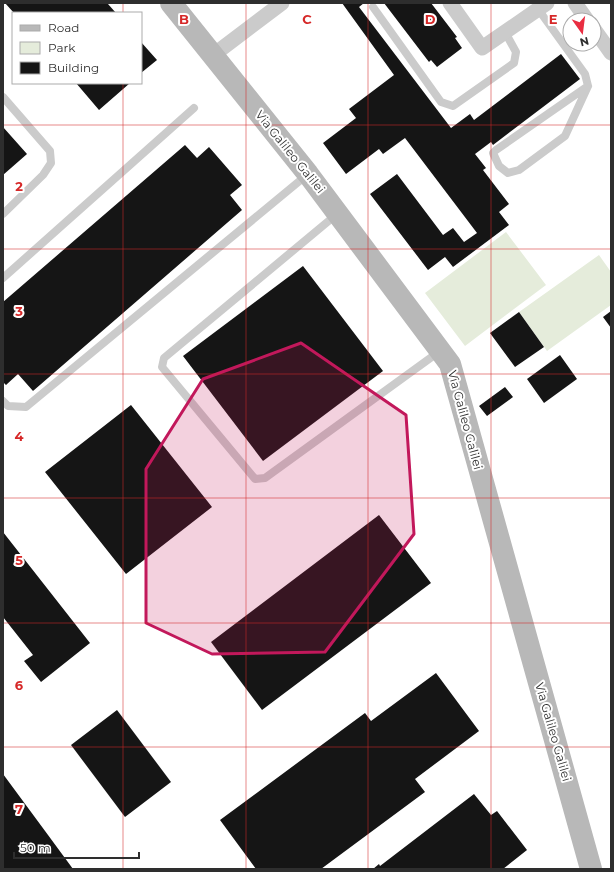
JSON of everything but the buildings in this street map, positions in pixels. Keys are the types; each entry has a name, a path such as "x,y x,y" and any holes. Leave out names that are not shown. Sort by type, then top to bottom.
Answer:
{"street":[{"name":"Via Galileo Galilei","path":"171,3 308,174 450,364 591,869"},
{"path":"212,56 282,3"},
{"path":"450,3 482,48 542,6"},
{"path":"575,3 581,12"},
{"path":"602,40 611,53"}],"lane":[{"path":"542,6 585,74 588,86 565,136 519,170 508,173 499,166 493,153 496,150 588,86"},
{"path":"373,7 441,102 453,106 514,63 516,52 505,32"},
{"path":"3,97 50,151 51,163 44,175 3,214"},
{"path":"3,278 194,108"},
{"path":"3,401 8,406 26,407 308,174"},
{"path":"338,214 164,358 162,367 255,479 265,478 440,351"}],"highlighted area":[{"path":"301,343 406,415 414,534 325,652 212,654 146,623 146,469 203,379"}],"green space":[{"path":"506,232 546,285 465,346 425,293"},
{"path":"599,255 611,272 611,305 547,351 519,312"}]}
